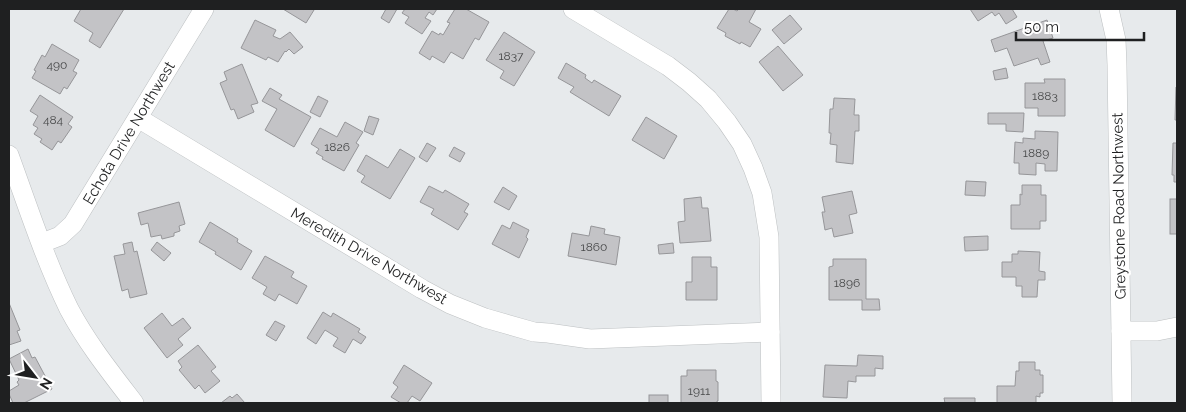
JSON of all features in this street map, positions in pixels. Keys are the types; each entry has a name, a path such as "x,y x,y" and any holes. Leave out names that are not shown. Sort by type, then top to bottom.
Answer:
{"street":[{"name":"Echota Drive Northwest","path":"42,243 60,236 73,224 204,9"},
{"path":"573,9 668,66 689,82 708,99 742,144 762,193 769,237 771,403"},
{"name":"Greystone Road Northwest","path":"1109,9 1116,40 1117,65 1122,403"},
{"name":"Meredith Drive Northwest","path":"138,118 422,289 450,304 485,318 534,332 590,338 770,332"},
{"path":"9,155 56,280 70,310 106,368 134,403"},
{"path":"1121,331 1157,331 1177,327"}],"building":[{"path":"81,9 124,9 100,48 89,41 93,33 74,21"},
{"path":"283,9 312,9 314,10 306,23"},
{"path":"386,9 397,9 389,23 381,18"},
{"path":"405,9 437,9 433,15 429,12 425,18 431,21 422,34 405,23 409,17 402,13"},
{"path":"455,9 466,9 489,22 479,40 475,38 463,59 451,52 444,63 432,56 430,60 419,53 432,31 443,35 450,23 447,22"},
{"path":"729,9 737,11 739,9 756,9 749,22 761,29 750,47 725,36 726,33 717,28"},
{"path":"970,9 1012,9 1017,17 1006,24 999,13 995,16 992,12 978,21"},
{"path":"790,15 802,29 784,44 772,30"},
{"path":"255,20 276,30 273,36 280,39 290,32 303,47 294,54 289,49 285,51 278,62 268,57 266,60 241,48"},
{"path":"1047,20 1053,38 1043,41 1050,62 1041,65 1038,58 1014,66 1007,48 995,52 991,40"},
{"path":"504,32 535,52 514,86 500,78 504,71 486,60"},
{"path":"52,44 79,60 73,71 77,73 67,89 64,87 60,94 32,78 42,55 45,57"},
{"path":"778,46 803,75 783,91 759,62"},
{"path":"566,63 586,75 585,78 592,83 594,80 621,96 609,116 570,92 574,87 558,78"},
{"path":"242,64 258,103 251,105 254,112 238,119 234,109 231,110 220,83 227,80 224,72"},
{"path":"1006,68 1008,78 995,80 993,71"},
{"path":"1044,79 1065,79 1065,116 1038,116 1038,108 1025,108 1025,83 1045,83"},
{"path":"1176,87 1177,120 1175,120"},
{"path":"270,88 282,95 279,99 311,117 294,147 265,130 277,109 262,101"},
{"path":"40,95 73,117 68,124 72,127 61,143 58,141 52,150 40,142 42,139 34,134 38,128 33,125 38,116 30,111"},
{"path":"318,96 328,101 320,117 310,112"},
{"path":"834,98 855,99 854,115 859,115 859,131 855,131 853,164 836,162 837,145 830,144 830,109 833,109"},
{"path":"988,113 1024,113 1023,132 1006,131 1006,124 988,124"},
{"path":"369,116 379,119 373,135 364,131"},
{"path":"646,117 677,136 664,159 632,140"},
{"path":"345,122 363,132 356,143 359,145 344,171 322,159 323,157 316,153 319,149 311,144 320,128 337,137"},
{"path":"1035,131 1058,132 1057,171 1045,171 1045,164 1036,163 1036,175 1019,174 1019,163 1014,163 1015,142 1023,143 1023,138 1035,139"},
{"path":"427,143 436,148 427,162 419,157"},
{"path":"1173,143 1177,143 1177,182 1174,182 1174,175 1172,175"},
{"path":"454,147 465,153 460,162 449,156"},
{"path":"400,149 415,158 390,199 361,182 365,176 357,171 366,155 388,168"},
{"path":"966,181 986,182 985,196 965,195"},
{"path":"1022,185 1041,185 1041,195 1046,195 1046,221 1040,221 1040,229 1011,229 1011,205 1020,205"},
{"path":"429,186 443,193 445,190 469,204 464,212 468,214 458,230 431,214 434,209 420,202"},
{"path":"503,187 517,196 509,210 494,202"},
{"path":"852,191 857,213 849,215 853,233 834,237 832,228 825,230 822,212 825,212 822,197"},
{"path":"701,197 702,208 708,208 711,241 680,243 678,222 685,221 684,199"},
{"path":"1170,199 1177,199 1177,234 1170,234"},
{"path":"179,202 185,224 179,226 180,231 174,233 174,236 162,239 161,235 151,237 148,223 141,225 138,213"},
{"path":"210,222 238,239 237,242 252,251 241,270 199,242"},
{"path":"513,222 529,230 526,237 528,239 519,258 492,244 502,225 510,229"},
{"path":"591,226 605,229 604,234 620,237 616,265 568,256 572,233 589,236"},
{"path":"988,236 988,250 965,251 964,237"},
{"path":"132,242 134,252 137,251 147,294 130,298 128,289 122,291 114,256 125,254 123,244"},
{"path":"157,242 171,253 164,261 151,250"},
{"path":"673,243 674,253 659,254 658,245"},
{"path":"1018,251 1040,252 1039,271 1045,272 1045,280 1038,280 1037,297 1022,297 1022,286 1016,286 1016,277 1002,277 1002,262 1012,262 1012,254 1018,254"},
{"path":"265,256 294,272 291,277 307,286 297,304 279,294 275,301 263,294 267,287 252,278"},
{"path":"692,257 711,257 711,267 717,267 717,300 686,300 686,282 692,282"},
{"path":"833,259 866,259 866,299 879,299 880,310 862,310 862,300 829,300 829,267 833,266"},
{"path":"9,303 20,330 17,331 21,341 9,345"},
{"path":"323,312 331,317 333,313 360,329 358,332 366,337 361,344 353,339 345,353 333,346 338,338 325,330 316,344 307,338"},
{"path":"162,313 172,326 183,318 191,328 178,339 183,345 167,358 144,328"},
{"path":"275,321 285,326 276,341 266,335"},
{"path":"198,345 216,367 211,371 220,381 205,393 199,385 195,389 179,370 182,367 178,361"},
{"path":"28,349 32,358 35,357 52,389 24,403 13,403 9,391 19,385 17,382 19,380 9,359"},
{"path":"858,355 883,356 883,369 875,368 875,376 856,376 856,382 848,381 847,398 823,397 825,365 857,366"},
{"path":"1019,362 1035,362 1035,370 1040,370 1040,375 1043,375 1043,393 1040,393 1040,397 1036,396 1036,403 997,403 997,386 1015,386"},
{"path":"404,365 432,383 420,401 412,396 407,403 401,403 391,397 398,387 393,383"},
{"path":"687,370 716,370 716,381 718,382 717,403 681,403 681,376 687,376"},
{"path":"237,394 245,403 221,403 230,396 232,398"},
{"path":"649,395 668,395 668,403 649,403"},
{"path":"944,398 975,398 975,403 945,403"}]}
